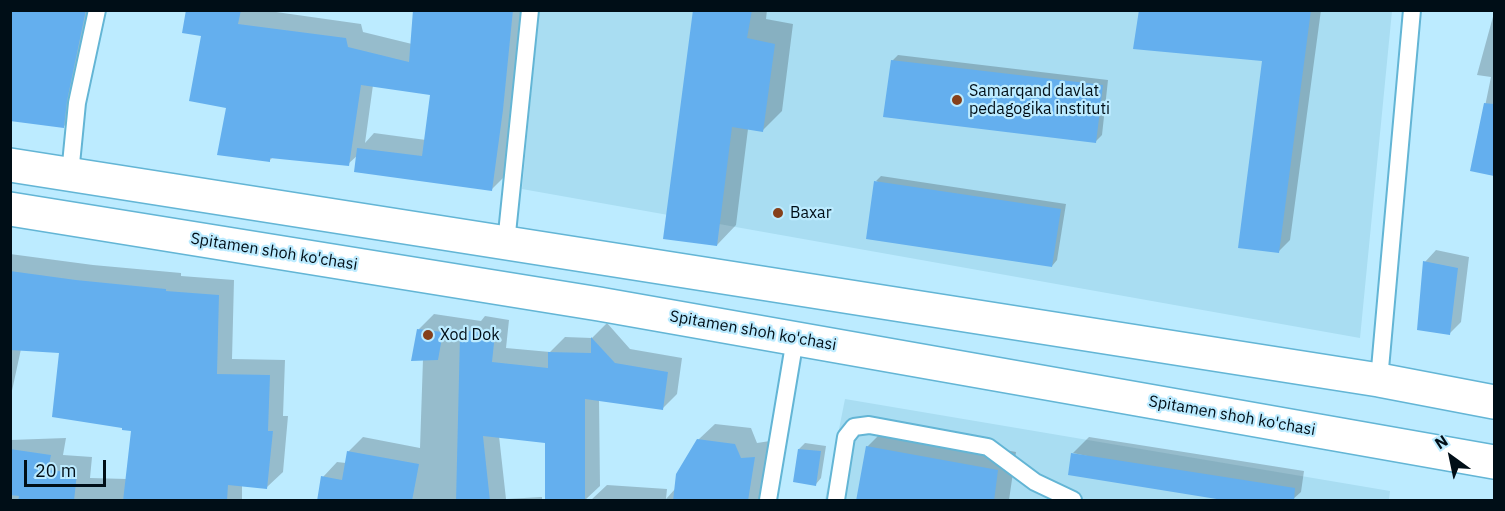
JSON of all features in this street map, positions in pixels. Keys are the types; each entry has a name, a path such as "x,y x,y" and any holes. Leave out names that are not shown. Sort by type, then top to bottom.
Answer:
{"main road":[{"path":"10,165 1379,380 1494,402"},
{"name":"Spitamen shoh ko'chasi","path":"10,209 587,302 1494,462"}],"lane":[{"path":"69,174 77,103 97,10"},
{"path":"506,243 530,10"},
{"path":"1379,380 1412,10"},
{"path":"768,501 795,339"},
{"path":"836,501 846,437 854,427 868,424 988,447 1035,482 1073,501"}],"shaded area":[{"name":"Samarqand davlat pedagogika instituti","path":"539,11 1392,11 1360,338 522,189"},
{"path":"845,399 1390,491 1389,500 825,500"}],"building":[{"path":"10,10 86,10 67,101 64,128 10,121"},
{"path":"186,10 241,10 238,24 346,38 348,47 409,62 413,10 513,10 492,191 354,172 357,148 422,156 430,95 361,85 349,166 270,158 270,162 217,155 226,108 189,101 201,36 182,33"},
{"path":"693,10 752,10 747,38 775,44 763,132 732,127 717,246 663,239"},
{"path":"1139,10 1311,10 1279,253 1238,248 1262,61 1133,49"},
{"path":"891,60 1103,85 1096,143 883,117"},
{"path":"1484,103 1494,104 1494,176 1470,171"},
{"path":"874,181 1061,209 1052,267 866,239"},
{"path":"1423,261 1458,268 1450,335 1417,330"},
{"path":"10,271 166,289 166,291 219,295 217,374 270,375 268,431 273,431 267,489 228,485 227,501 123,501 131,431 52,417 59,353 10,350"},
{"path":"417,329 443,332 438,360 411,361"},
{"path":"469,331 495,334 492,362 548,368 548,352 591,353 591,337 615,363 668,372 663,410 585,399 585,501 545,500 545,443 483,436 490,501 456,501 460,334 468,335"},
{"path":"697,439 735,444 741,458 755,457 748,501 673,501 676,474"},
{"path":"866,446 998,470 994,501 856,501"},
{"path":"10,449 51,455 48,470 77,473 74,501 18,501 19,496 10,495"},
{"path":"798,449 821,451 816,486 793,482"},
{"path":"347,451 419,464 412,501 317,501 321,476 342,480"},
{"path":"1071,453 1295,488 1294,501 1229,501 1068,475"}],"place":[{"name":"Samarqand davlat pedagogika instituti","path":"957,100"},
{"name":"Baxar","path":"778,213"},
{"name":"Xod Dok","path":"428,335"}]}
